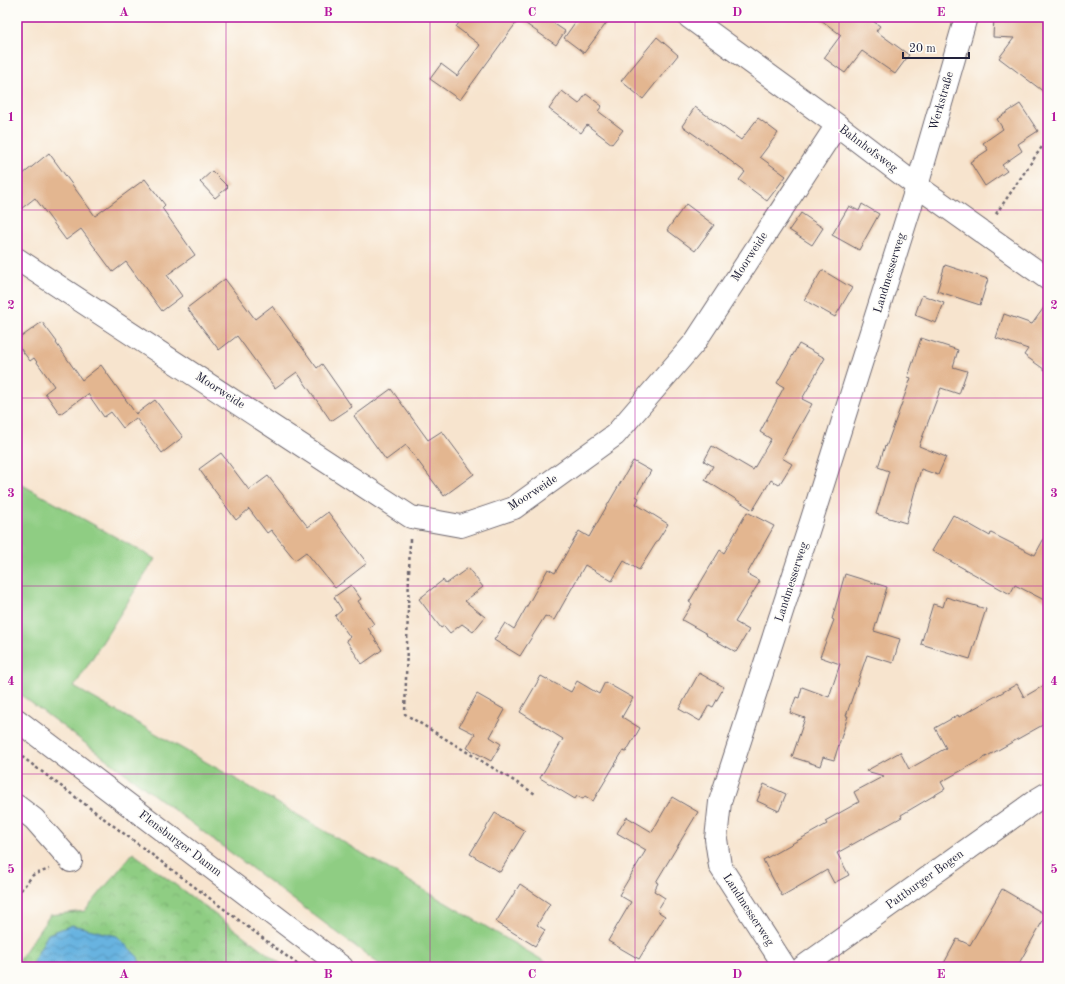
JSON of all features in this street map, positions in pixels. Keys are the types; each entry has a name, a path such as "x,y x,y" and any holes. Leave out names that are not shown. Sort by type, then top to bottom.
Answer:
{"street":[{"name":"Bahnhofsweg","path":"689,17 837,125 917,186 1048,279"},
{"name":"Werkstraße","path":"917,186 966,17"},
{"name":"Moorweide","path":"17,259 411,516 461,526 514,508 615,435 696,342 837,125"},
{"name":"Landmesserweg","path":"784,967 720,866 716,839 720,802 811,522 917,186"},
{"name":"Flensburger Damm","path":"17,720 342,967"},
{"name":"Pattburger Bogen","path":"803,967 1045,802"},
{"path":"17,806 34,819 71,861"}],"path":[{"path":"983,233 1048,138"},
{"path":"411,516 405,714 538,795"},
{"path":"17,753 301,967"},
{"path":"17,895 33,875 71,861"}],"green space":[{"path":"17,482 155,559 74,687 264,795 554,967 383,967 17,692"},
{"path":"133,853 285,967 19,967 17,963 50,915 85,911"}],"water":[{"path":"72,925 117,936 138,957 141,967 34,967 33,962 48,934"}],"building":[{"path":"463,17 544,17 565,31 556,45 519,19 460,100 430,79 441,64 457,76 480,45 456,27"},
{"path":"579,17 611,17 584,53 564,38"},
{"path":"817,17 867,17 880,26 876,31 909,55 895,74 862,51 845,73 824,58 841,35"},
{"path":"994,17 1048,17 1048,95 999,58 1014,38 993,37"},
{"path":"657,37 678,55 643,99 621,81"},
{"path":"562,91 579,104 586,94 602,106 598,111 623,130 612,144 587,125 581,133 549,109"},
{"path":"1020,104 1038,131 1018,144 1022,151 1002,165 1007,171 985,186 970,162 988,150 983,143 1003,129 997,119"},
{"path":"695,107 741,140 758,118 778,133 760,157 786,176 767,201 739,180 745,172 728,158 682,126"},
{"path":"49,153 95,216 145,179 165,205 162,208 195,255 167,275 182,296 162,311 126,262 113,272 81,229 66,240 35,198 17,212 17,179"},
{"path":"212,171 228,187 215,198 200,182"},
{"path":"686,204 714,225 695,251 667,230"},
{"path":"862,204 879,214 859,250 832,235 849,206 859,211"},
{"path":"801,213 823,228 812,245 789,230"},
{"path":"945,265 988,279 980,305 937,291"},
{"path":"822,270 852,288 835,317 804,300"},
{"path":"225,279 255,319 272,306 317,368 322,364 352,407 331,421 297,372 275,388 237,336 219,350 187,308"},
{"path":"922,295 944,303 936,323 915,315"},
{"path":"1048,302 1048,372 1024,355 1028,349 996,338 1004,314 1032,324"},
{"path":"42,322 82,380 101,365 136,414 155,400 183,437 162,453 136,418 123,428 111,412 104,417 88,394 60,414 45,393 54,386 34,358 30,361 17,344 17,340"},
{"path":"921,338 958,350 953,367 967,371 959,394 941,388 919,446 946,457 938,475 921,469 906,523 876,514 889,471 878,467 911,378 908,377"},
{"path":"799,344 825,358 802,399 812,404 782,458 792,464 779,485 771,480 753,510 705,480 713,466 704,461 712,446 753,470 771,439 760,432 784,387 777,383"},
{"path":"391,389 428,440 442,431 474,474 444,496 406,445 386,460 354,416"},
{"path":"221,453 249,490 268,476 308,527 328,512 367,563 335,588 306,552 295,560 271,530 267,533 249,509 236,520 199,469"},
{"path":"633,461 651,471 636,496 639,498 636,504 668,524 639,570 624,561 612,581 585,565 554,620 545,616 520,656 494,640 505,623 514,629 548,569 555,573 579,531 589,537"},
{"path":"747,512 774,526 747,574 760,581 735,622 749,630 736,652 682,620 692,604 689,602 720,550 724,553"},
{"path":"953,515 990,536 991,533 1035,555 1048,531 1048,602 1015,585 1010,594 932,551"},
{"path":"468,568 483,587 465,601 485,617 473,632 462,624 450,633 444,626 441,628 419,599 443,580 446,584"},
{"path":"845,574 887,587 874,631 900,639 893,663 867,655 846,716 848,716 834,760 823,757 820,766 792,757 805,718 790,713 796,697 799,698 802,687 829,697 840,664 820,657 834,620 832,619"},
{"path":"351,585 361,599 358,601 374,624 368,628 382,650 362,664 346,640 350,637 335,616 342,610 334,597"},
{"path":"946,597 986,609 970,659 921,644 933,604 943,607"},
{"path":"699,673 724,687 713,707 709,705 700,721 679,709"},
{"path":"541,676 571,692 577,681 599,694 605,682 633,698 622,717 640,728 626,752 623,751 593,801 585,796 583,799 577,796 575,799 540,778 563,739 520,712"},
{"path":"1048,683 1048,722 941,782 945,789 901,815 902,817 837,853 849,875 834,883 827,870 782,896 763,860 827,824 825,821 859,802 854,792 884,776 866,771 900,752 909,769 946,748 935,728 958,715 959,717 1017,684 1024,697"},
{"path":"477,694 505,710 490,737 501,744 491,761 467,748 475,734 459,726"},
{"path":"764,784 786,794 779,811 757,801"},
{"path":"672,797 698,812 656,882 658,883 654,891 665,898 657,911 665,916 639,959 608,941 631,902 619,895 646,850 617,833 627,817 652,832"},
{"path":"495,813 525,831 500,872 470,854"},
{"path":"520,884 550,904 537,925 545,930 535,946 496,922"},
{"path":"1002,889 1046,915 1017,967 942,967 957,939 970,945"}]}
